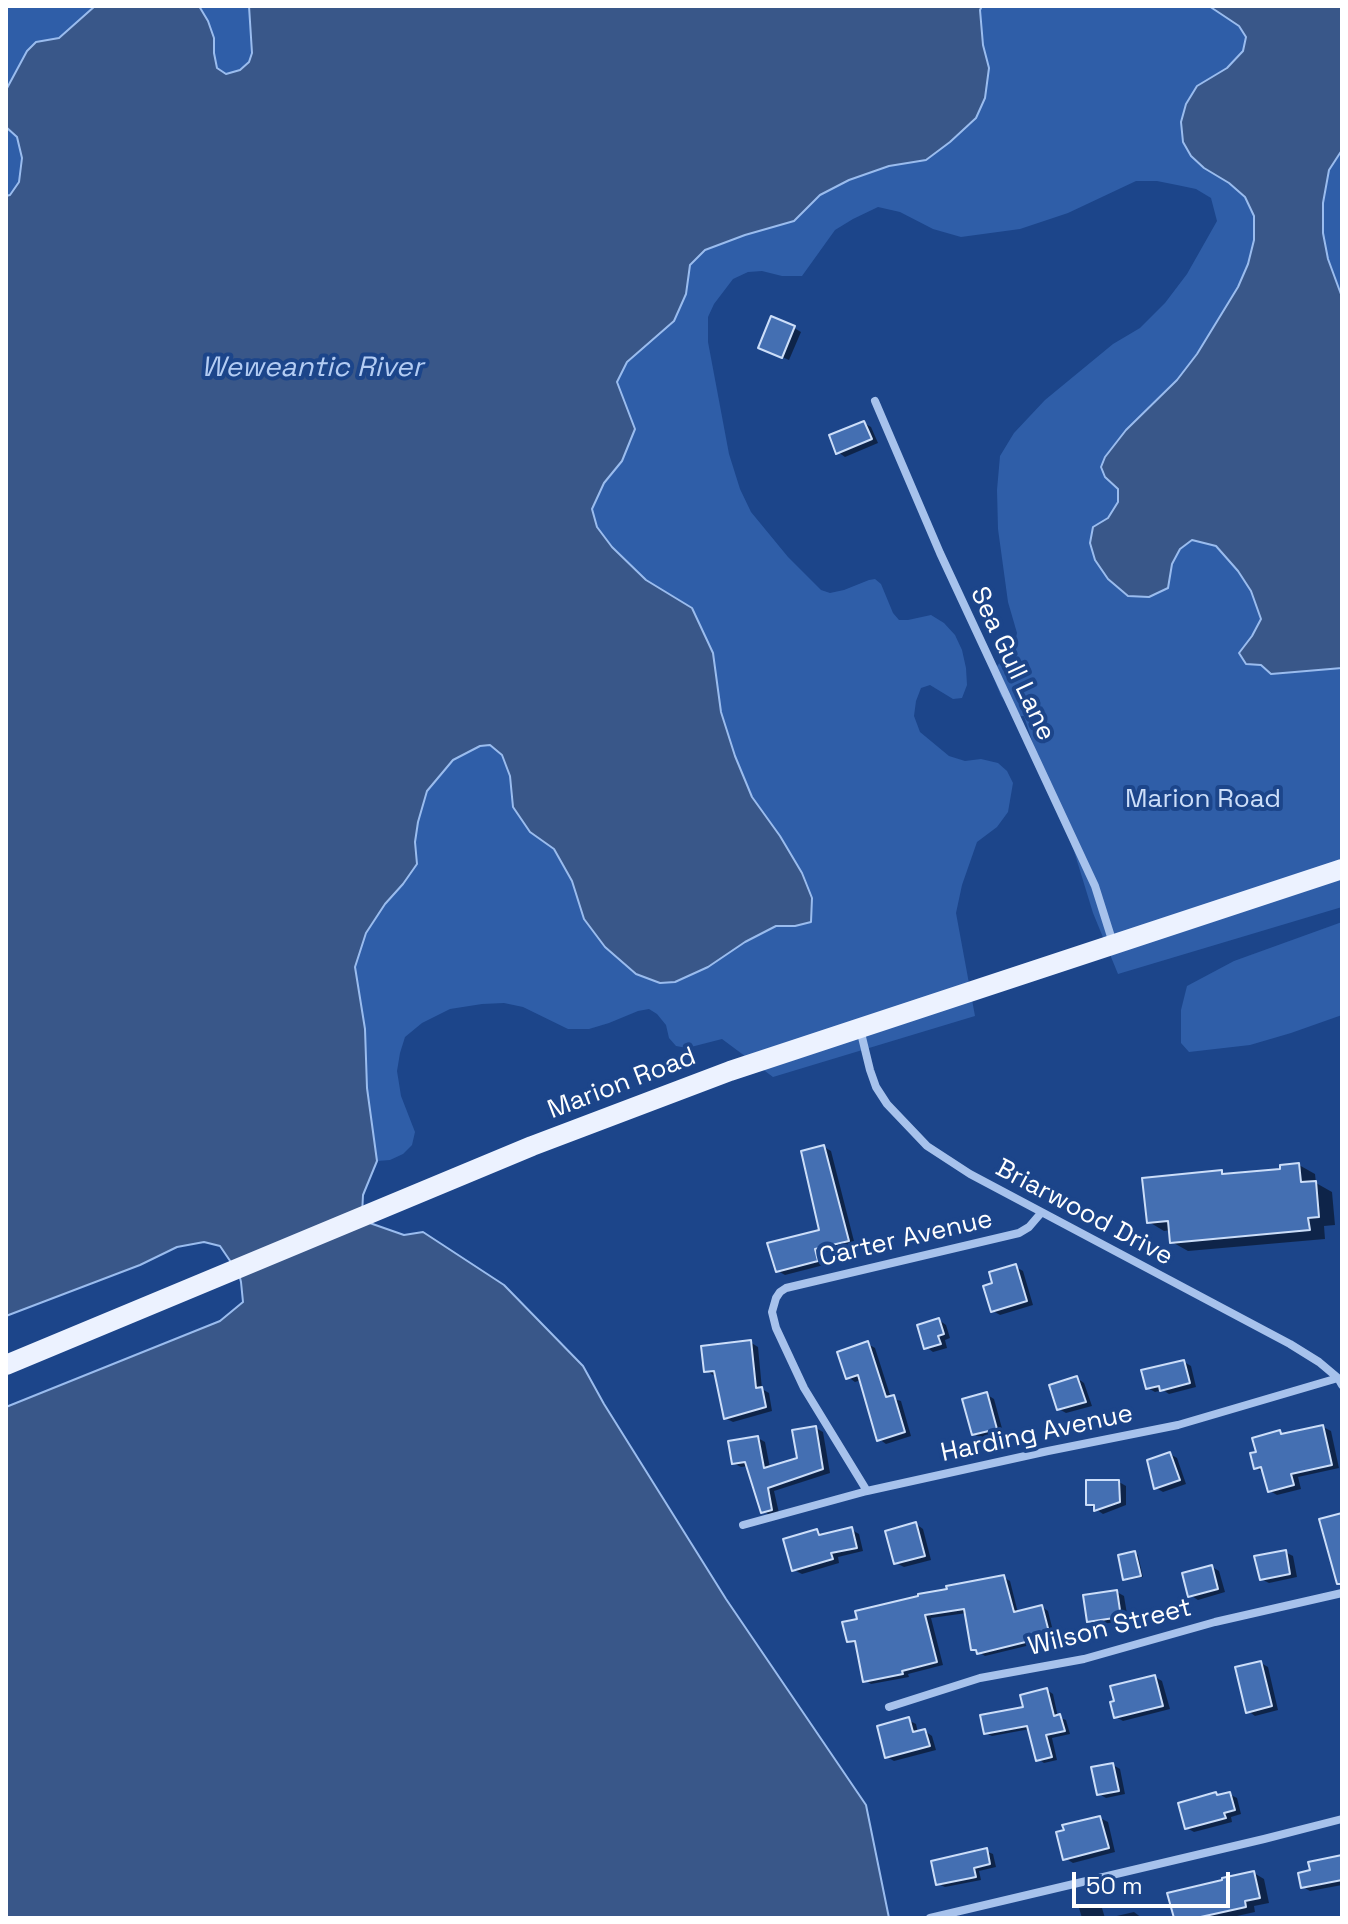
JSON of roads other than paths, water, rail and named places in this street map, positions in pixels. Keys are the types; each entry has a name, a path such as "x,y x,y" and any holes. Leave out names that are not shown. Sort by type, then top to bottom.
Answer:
{"main road":[{"name":"Marion Road","path":"6,1365 392,1203 650,1100 860,1026 1342,869"}],"street":[{"name":"Sea Gull Lane","path":"875,401 946,568 1095,886 1113,944"},
{"name":"Briarwood Drive","path":"860,1026 876,1087 905,1125 927,1146 1041,1213 1290,1344 1319,1362 1340,1381"},
{"name":"Carter Avenue","path":"867,1491 804,1388 776,1328 772,1312 776,1298 786,1288 1019,1233 1041,1213"},
{"name":"Harding Avenue","path":"743,1525 867,1491 1178,1425 1340,1381"},
{"name":"Wilson Street","path":"889,1707 980,1678 1084,1659 1215,1622 1342,1593"},
{"path":"930,1918 1342,1819"}],"water":[{"name":"Weweantic River","path":"95,6 199,6 214,38 217,68 226,74 240,70 249,62 252,53 249,6 982,6 983,45 989,68 985,98 976,118 950,142 926,160 889,166 849,180 820,195 794,221 705,250 690,265 686,294 674,321 627,362 617,382 635,429 622,461 604,483 592,509 597,527 612,547 646,580 692,608 713,653 721,712 735,756 752,797 802,873 812,898 811,922 776,926 708,967 675,982 660,983 636,974 605,947 584,919 572,881 554,849 530,832 513,807 510,776 502,755 490,745 480,746 453,760 427,791 415,842 417,864 366,933 355,967 365,1029 367,1088 377,1161 363,1195 364,1221 404,1235 423,1232 504,1285 583,1366 726,1599 866,1805 889,1918 6,1918 6,1407 220,1321 243,1302 239,1274 220,1246 204,1242 177,1247 140,1265 6,1316 6,196 19,182 22,158 17,137 6,127 6,90 27,51 36,42 59,38"},
{"path":"1209,6 1342,6 1342,150 1329,170 1323,203 1323,233 1328,259 1342,297 1342,668 1271,674 1261,665 1246,664 1239,653 1261,619 1251,591 1216,546 1192,540 1180,549 1172,564 1168,588 1149,597 1128,596 1108,579 1095,560 1090,543 1093,527 1108,518 1118,502 1118,489 1105,477 1101,467 1105,457 1126,430 1177,380 1197,354 1238,287 1254,240 1254,216 1245,197 1204,168 1191,156 1183,142 1181,122 1186,104 1197,86 1227,68 1243,51 1246,37 1239,26"}]}
